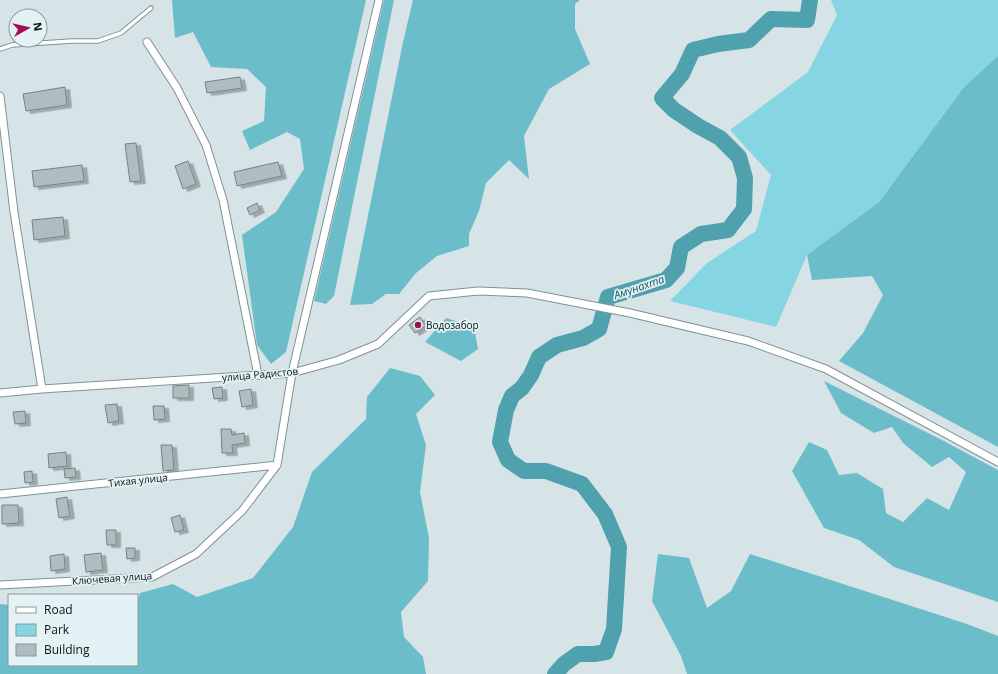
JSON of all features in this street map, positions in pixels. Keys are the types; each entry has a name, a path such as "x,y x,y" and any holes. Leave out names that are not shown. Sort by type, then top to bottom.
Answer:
{"street":[{"name":"Ключевая улица","path":"0,585 152,577 196,554 242,511 277,466 292,373 378,0"},
{"path":"147,42 177,88 206,145 223,200 258,375"},
{"path":"0,96 14,212 42,389"},
{"name":"улица Радистов","path":"0,393 292,373 339,360 378,344 429,296 478,290 527,293 630,313 748,341 826,369 998,462"},
{"name":"Тихая улица","path":"0,494 277,466"}],"lane":[{"path":"0,49 20,44 72,41 98,42 122,33 151,8"}],"green space":[{"path":"831,0 998,0 998,56 964,87 879,202 807,255 776,327 670,301 707,263 756,231 771,175 730,130 808,72 837,15"}],"shaded area":[{"path":"172,0 366,0 286,352 271,364 257,345 242,235 276,212 304,169 300,139 287,132 250,150 242,131 264,121 266,87 247,69 211,67 193,32 175,38"},
{"path":"384,0 394,0 334,296 326,304 314,301"},
{"path":"413,0 580,0 575,4 575,29 590,64 549,89 524,136 529,179 509,160 486,183 479,211 469,234 469,246 437,256 416,273 399,294 386,294 372,304 350,305 403,42"},
{"path":"998,56 998,447 839,361 863,333 883,295 872,276 812,280 807,255 879,202 964,87"},
{"path":"446,318 474,327 478,349 461,361 425,342"},
{"path":"390,368 420,376 435,395 416,414 426,445 420,492 429,538 428,581 401,612 404,637 423,657 426,674 0,674 0,604 8,605 8,666 138,666 138,600 140,593 173,584 197,597 253,578 293,527 312,472 366,419 367,397"},
{"path":"824,381 942,440 998,470 998,602 894,567 859,540 824,528 792,471 809,442 827,450 839,475 857,473 883,489 886,513 903,522 927,498 949,510 966,472 949,457 932,467 903,443 892,427 874,433 841,413"},
{"path":"658,554 689,558 707,608 731,591 750,554 967,624 998,636 998,674 687,674 681,656 652,601"}],"building":[{"path":"240,77 242,88 207,93 205,82"},
{"path":"65,87 67,105 26,111 23,94"},
{"path":"136,143 141,181 130,182 125,144"},
{"path":"188,161 196,184 183,189 175,166"},
{"path":"278,162 282,176 237,186 234,172"},
{"path":"82,165 84,181 34,187 32,171"},
{"path":"257,203 260,210 250,215 247,208"},
{"path":"63,217 65,236 34,240 32,220"},
{"name":"Водозабор","path":"420,317 426,326 415,333 409,325"},
{"path":"189,385 189,398 173,398 173,386"},
{"path":"222,387 223,398 214,399 212,388"},
{"path":"251,389 253,405 242,407 239,391"},
{"path":"117,404 119,421 108,423 105,405"},
{"path":"153,406 164,406 165,419 154,420"},
{"path":"25,411 26,423 15,424 13,412"},
{"path":"221,429 231,429 232,435 244,433 245,443 232,445 233,453 222,453"},
{"path":"161,445 172,445 174,470 163,471"},
{"path":"66,452 67,466 49,468 48,454"},
{"path":"75,468 76,477 65,478 64,469"},
{"path":"32,471 33,482 25,483 24,472"},
{"path":"67,497 70,516 59,518 56,499"},
{"path":"2,505 18,505 19,523 2,524"},
{"path":"180,515 184,530 175,532 171,518"},
{"path":"106,530 116,530 116,545 107,545"},
{"path":"126,548 135,548 135,558 127,559"},
{"path":"101,553 103,570 86,572 84,555"},
{"path":"64,554 65,569 51,571 50,556"}],"waterway":[{"name":"Амунахта","path":"555,674 564,664 578,654 606,652 614,629 619,547 605,514 582,484 546,471 524,471 508,460 500,442 506,410 512,396 522,388 531,375 539,357 557,345 583,338 599,329 608,297 666,280 677,268 681,247 701,234 728,230 744,209 745,178 739,157 720,138 674,110 662,98 682,74 693,50 718,44 749,40 771,19 807,20 810,0"}],"place":[{"name":"Водозабор","path":"418,325"}]}
